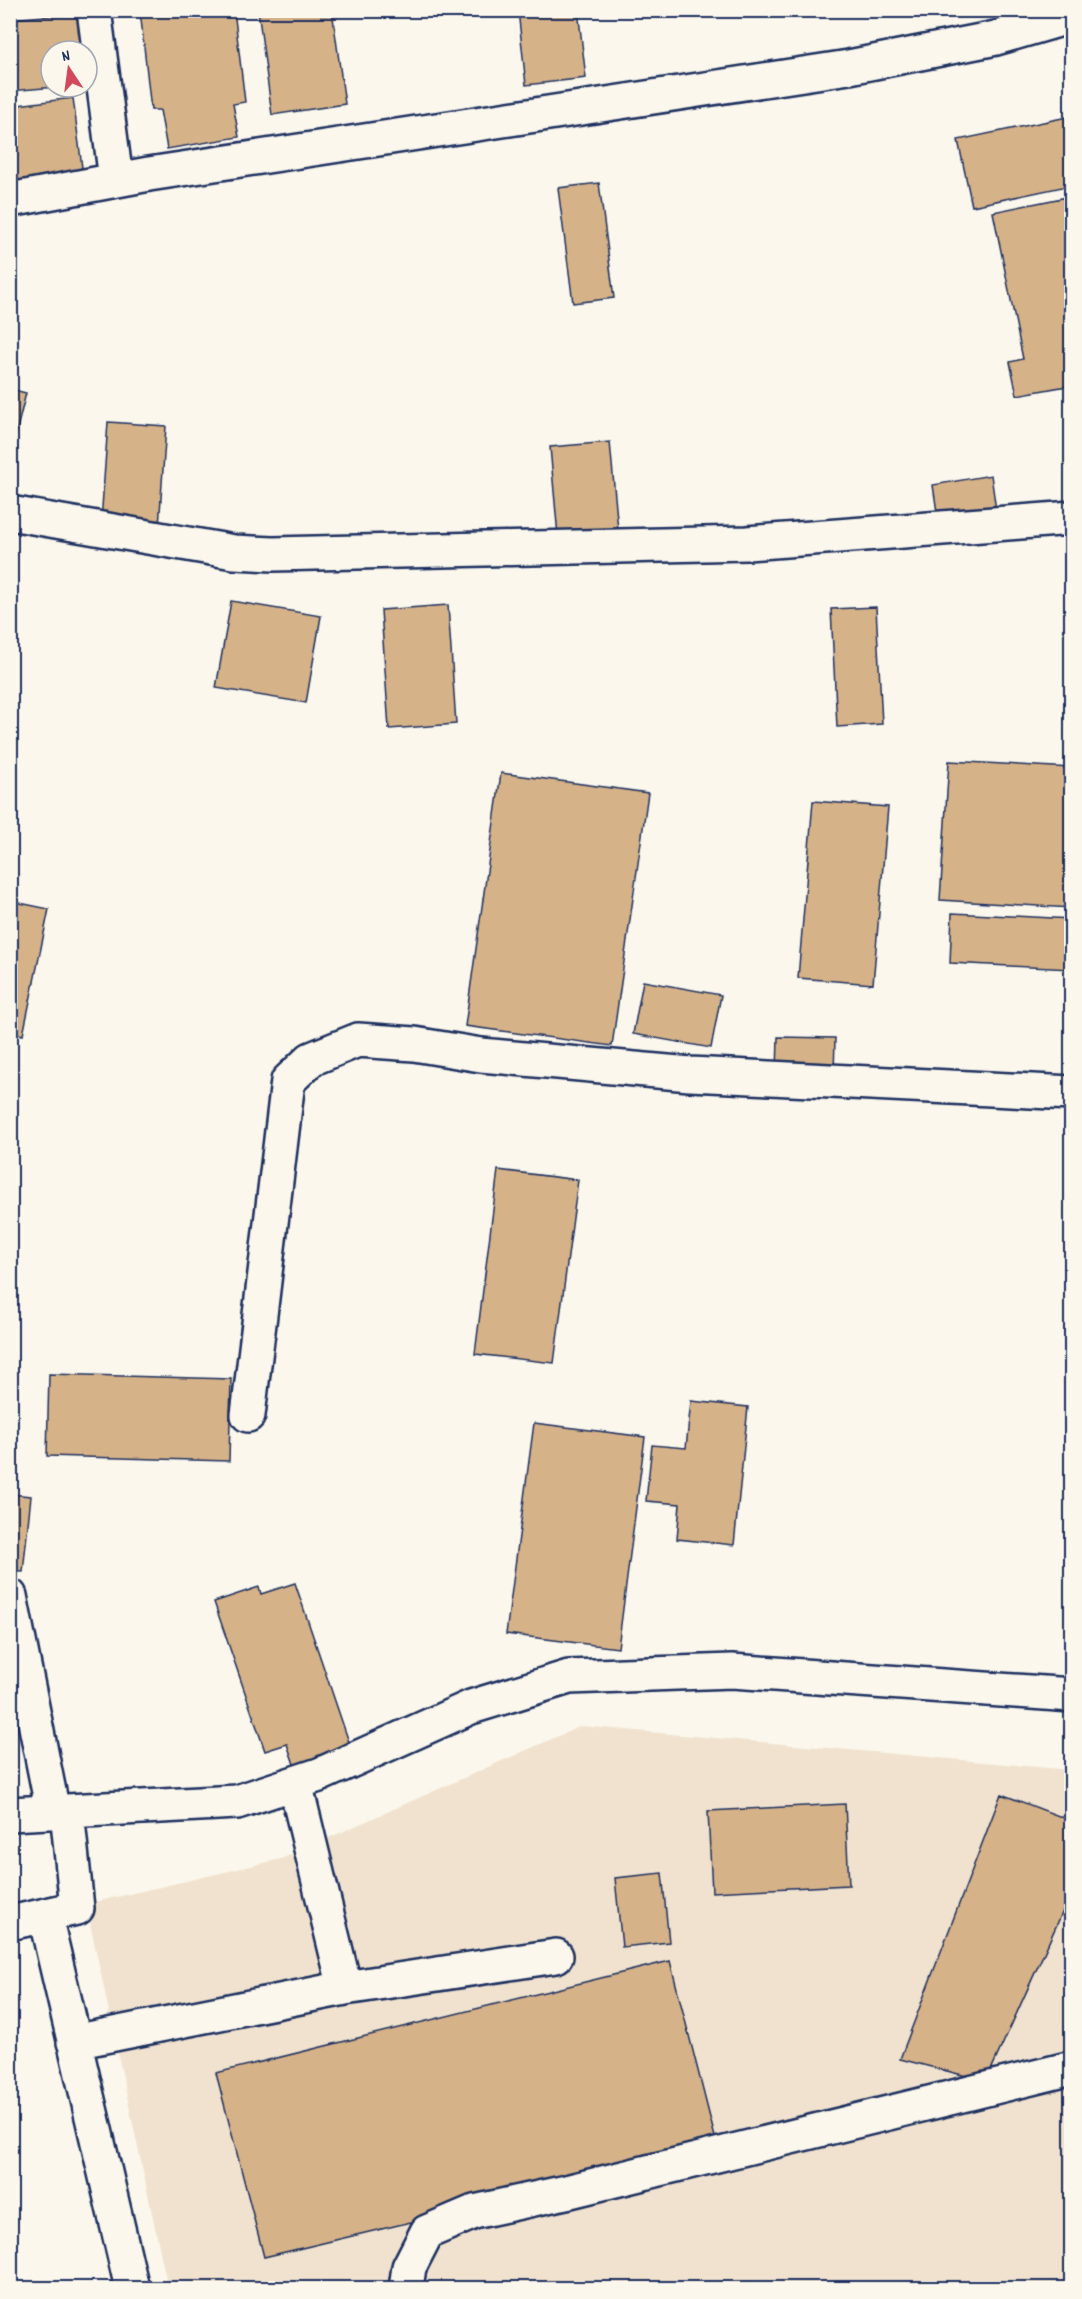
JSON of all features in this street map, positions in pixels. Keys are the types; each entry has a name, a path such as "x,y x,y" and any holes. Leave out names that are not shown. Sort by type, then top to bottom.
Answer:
{"street":[{"path":"94,10 116,180"},
{"path":"10,200 116,180 849,67 996,38 1071,16"},
{"path":"10,513 234,552 273,554 747,543 1071,518"},
{"path":"248,1415 288,1081 310,1059 358,1040 414,1044 481,1055 690,1074 1071,1094"},
{"path":"10,1596 60,1811 78,1904 75,1911 10,1923"},
{"path":"10,1814 237,1802 319,1775 471,1707 568,1677 732,1671 1071,1695"},
{"path":"295,1783 345,1988"},
{"path":"45,1917 132,2289"},
{"path":"74,2042 345,1988 556,1956"},
{"path":"406,2289 409,2267 427,2232 474,2212 566,2193 1071,2068"}],"shaded area":[{"path":"581,1726 1071,1770 1071,2288 168,2288 86,1904 281,1859"}],"building":[{"path":"140,10 234,10 245,102 233,104 239,137 167,149 160,110 151,110"},
{"path":"258,10 332,10 345,104 272,115"},
{"path":"518,10 578,10 586,78 526,85"},
{"path":"79,13 81,39 39,39 39,88 10,91 10,19"},
{"path":"73,99 84,183 10,193 10,106"},
{"path":"1072,116 1072,185 972,206 958,140"},
{"path":"599,183 614,298 573,303 558,188"},
{"path":"1072,196 1072,385 1017,395 1010,362 1023,359 993,212"},
{"path":"10,389 26,393 13,445 10,444"},
{"path":"108,422 166,426 159,527 101,522"},
{"path":"610,442 618,530 558,536 550,447"},
{"path":"10,448 17,449 10,485"},
{"path":"991,475 996,510 938,519 933,485"},
{"path":"231,601 321,616 306,703 216,688"},
{"path":"448,605 456,724 389,729 381,610"},
{"path":"876,607 882,724 837,727 831,609"},
{"path":"949,761 1072,768 1072,908 940,900"},
{"path":"501,773 648,793 612,1046 465,1026"},
{"path":"813,801 888,807 873,984 798,978"},
{"path":"10,901 49,909 23,1035 10,1032"},
{"path":"952,913 1072,919 1072,969 950,963"},
{"path":"643,981 721,995 711,1048 633,1034"},
{"path":"778,1037 835,1038 834,1075 777,1074"},
{"path":"498,1170 578,1180 554,1363 475,1354"},
{"path":"49,1374 231,1379 229,1461 47,1456"},
{"path":"691,1401 748,1407 734,1545 677,1539 680,1504 646,1501 652,1445 686,1448"},
{"path":"534,1423 645,1437 618,1648 506,1634"},
{"path":"10,1494 31,1496 23,1572 10,1571"},
{"path":"295,1583 352,1751 296,1770 287,1744 265,1751 214,1602 259,1587 261,1594"},
{"path":"1001,1794 1072,1821 1072,1891 986,2081 900,2059"},
{"path":"845,1804 849,1885 712,1892 708,1811"},
{"path":"662,1873 669,1942 622,1947 615,1878"},
{"path":"670,1961 718,2149 264,2257 216,2073"}]}
